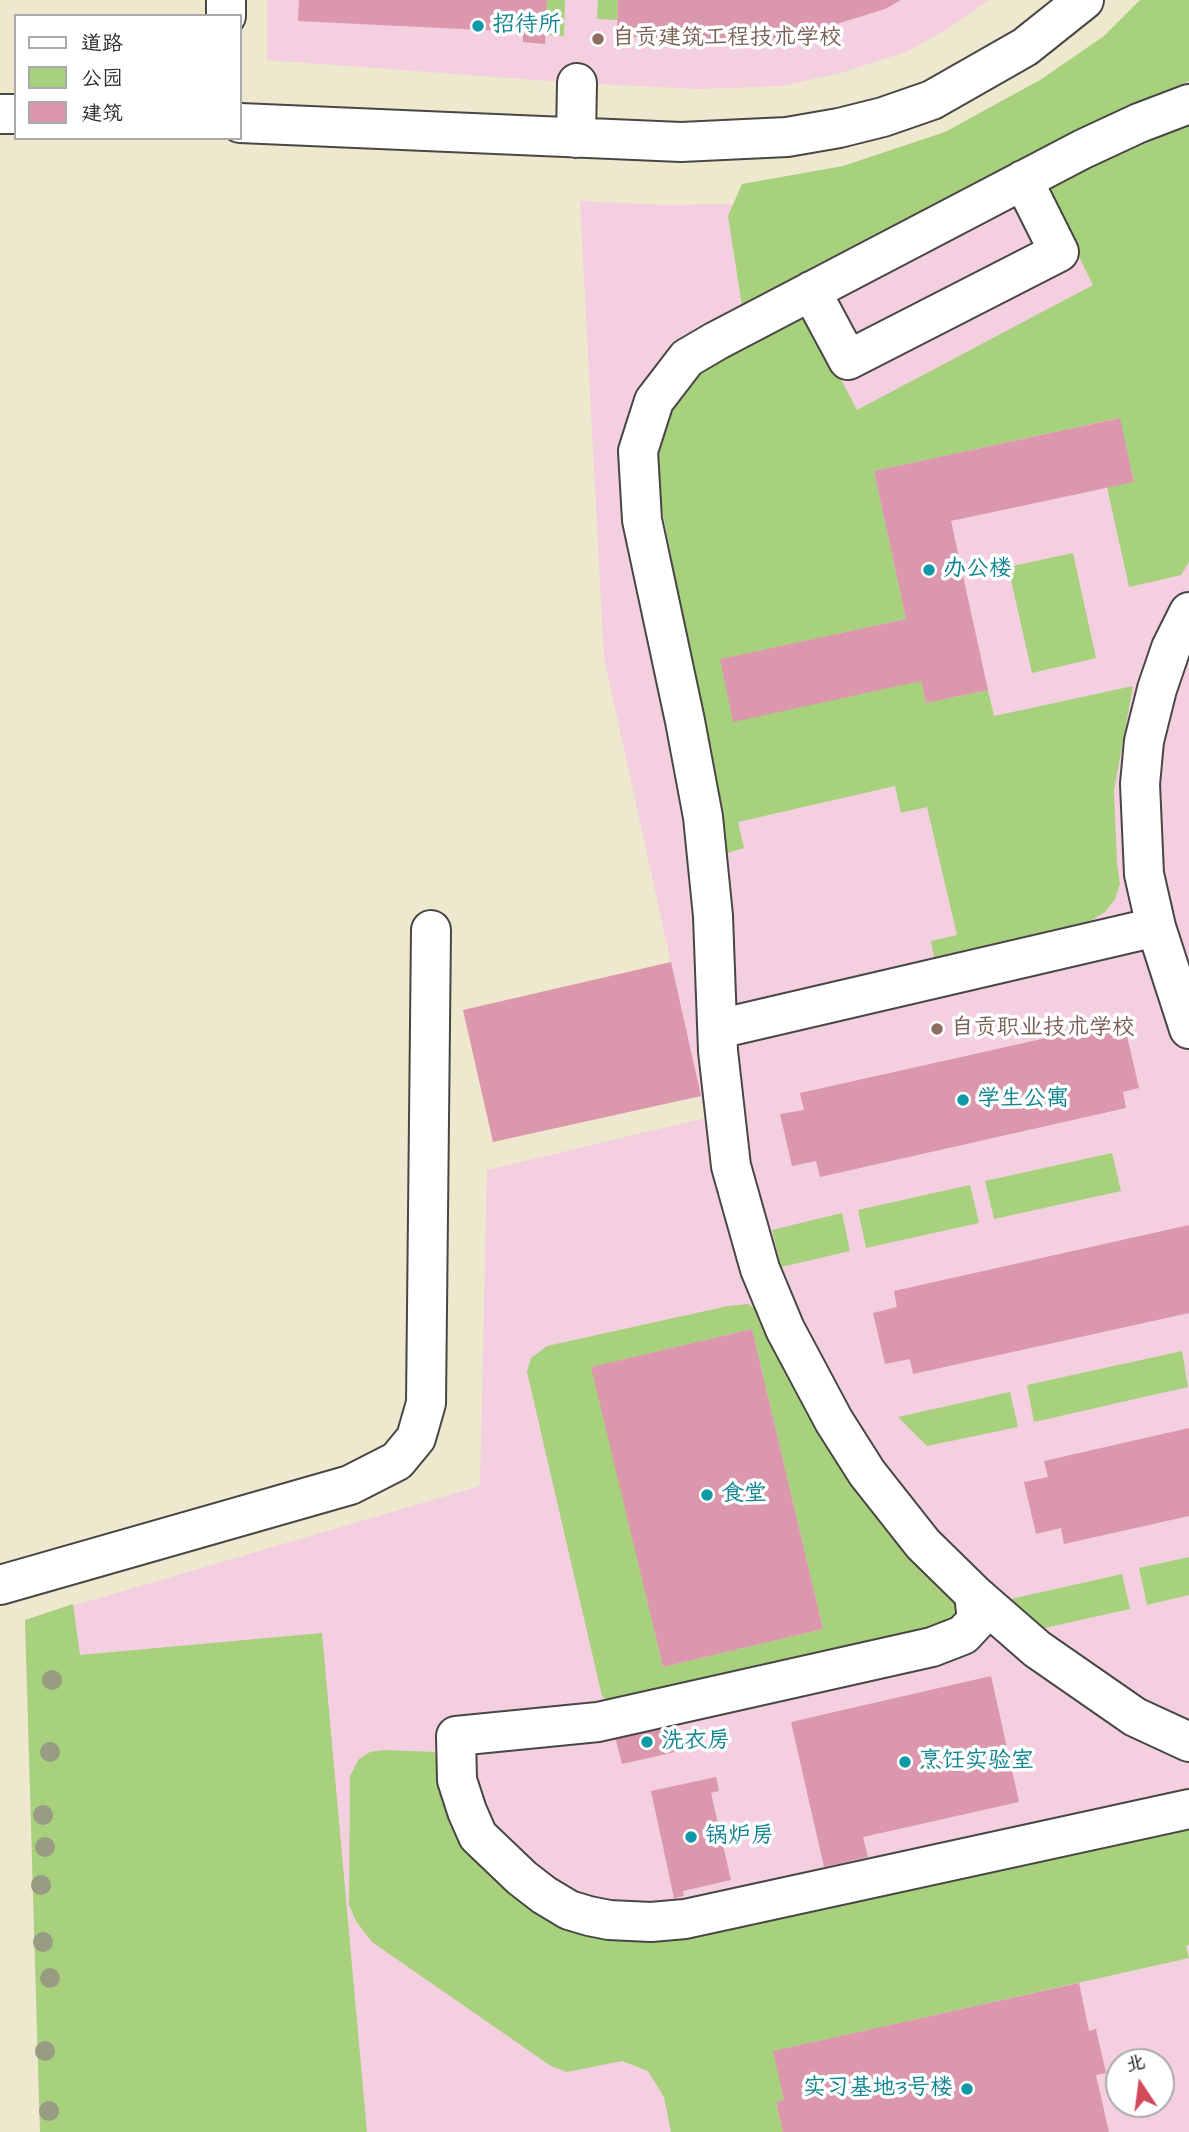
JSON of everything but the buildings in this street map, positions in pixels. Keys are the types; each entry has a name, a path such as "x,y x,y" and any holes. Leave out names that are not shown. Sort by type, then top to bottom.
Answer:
{"street":[{"path":"242,123 681,142 787,138 883,117 932,100 1025,47 1084,0"},
{"path":"576,138 578,82"},
{"path":"1189,104 1083,149 687,358 654,401 638,451 642,520 703,817 731,1166 760,1269 785,1329 834,1421 867,1473 923,1544 974,1594 1037,1649 1135,1717 1189,1742"},
{"path":"811,291 848,360 1059,252 1023,180"},
{"path":"1189,612 1171,648 1157,689 1144,741 1140,784 1144,874 1156,927 1189,1029"},
{"path":"718,1029 1156,927"},
{"path":"0,1585 350,1485 397,1461 416,1437 426,1403 431,930"},
{"path":"974,1594 978,1620 963,1635 932,1647 598,1722 456,1736 457,1780 478,1836 522,1878 569,1910 609,1920 651,1922 685,1919 1189,1809"}],"shaded area":[{"name":"自贡建筑工程技术学校","path":"267,0 989,0 952,26 906,52 840,73 783,86 699,89 577,83 267,60"},
{"name":"自贡职业技术学校","path":"1189,0 1189,2132 40,2132 25,1620 480,1486 487,1170 705,1118 604,658 580,201 662,205 756,204 875,184"}],"green space":[{"path":"547,0 565,0 564,36 545,35"},
{"path":"598,0 618,0 617,20 597,19"},
{"path":"1140,0 1189,0 1189,81 1071,133 742,306 728,216 742,184 843,166 945,132 1040,80 1104,36"},
{"path":"1189,124 1189,562 1181,575 1129,587 1107,487 1134,481 1119,418 874,471 906,619 721,659 921,681 926,703 988,690 994,716 1133,686 1114,790 1120,884 1115,899 1105,912 1090,921 934,957 931,941 957,935 927,807 901,813 895,786 738,822 744,848 727,853 656,477 663,423 695,378 727,354 807,314 857,410 1093,285 1045,188"},
{"path":"1073,553 1096,658 1032,673 1008,567"},
{"path":"1112,1153 1121,1191 994,1219 985,1181"},
{"path":"970,1185 979,1223 866,1248 858,1210"},
{"path":"842,1213 850,1251 781,1267 772,1230"},
{"path":"748,1304 759,1311 812,1422 846,1475 941,1589 956,1603 957,1616 952,1627 613,1704 602,1696 527,1372 531,1358 547,1346 728,1306","holes":["752,1329 823,1629 663,1667 592,1367"]},
{"path":"1182,1351 1188,1387 1034,1422 1027,1385"},
{"path":"1010,1392 1018,1427 927,1446 898,1417"},
{"path":"1189,1557 1189,1595 1147,1605 1139,1568"},
{"path":"1122,1574 1130,1609 1040,1629 1011,1599"},
{"path":"73,1604 80,1655 322,1633 367,2132 40,2132 25,1620"},
{"path":"370,1752 435,1752 443,1794 459,1832 478,1864 539,1915 614,1941 650,1940 1189,1826 1189,1945 1186,1946 1189,1958 774,2051 784,2100 776,2102 783,2132 671,2132 664,2097 648,2071 622,2061 567,2072 551,2066 372,1942 356,1921 349,1905 350,1776 359,1759"}],"place":[{"name":"招待所","path":"478,26"},
{"name":"自贡建筑工程技术学校","path":"598,39"},
{"name":"办公楼","path":"929,570"},
{"name":"自贡职业技术学校","path":"937,1029"},
{"name":"学生公寓","path":"963,1100"},
{"name":"食堂","path":"707,1495"},
{"name":"洗衣房","path":"647,1742"},
{"name":"烹饪实验室","path":"905,1762"},
{"name":"锅炉房","path":"691,1837"},
{"name":"实习基地3号楼","path":"967,2089"}]}
